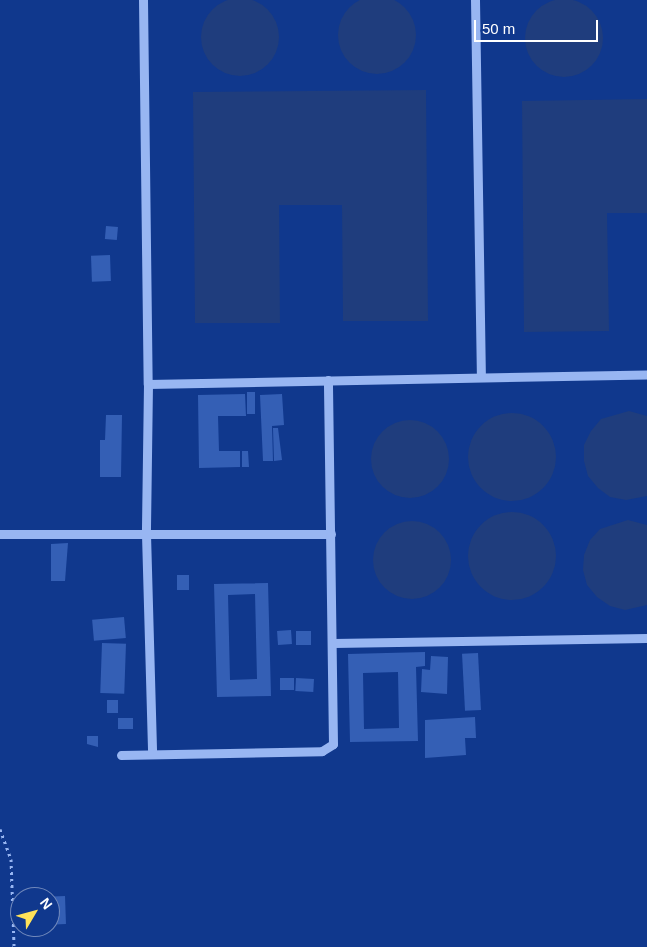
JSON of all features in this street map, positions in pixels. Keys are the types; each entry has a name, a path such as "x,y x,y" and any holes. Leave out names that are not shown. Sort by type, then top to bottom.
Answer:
{"lane":[{"path":"143,0 148,384 146,534 152,754"},
{"path":"475,0 481,377"},
{"path":"148,384 647,374"},
{"path":"121,755 327,750 335,740 328,380"},
{"path":"0,534 331,534"},
{"path":"333,643 647,638"}],"path":[{"path":"0,829 11,859 14,947"}],"water":[{"path":"377,-4 392,-1 409,13 413,20 416,35 413,50 399,67 392,71 377,74 362,71 345,57 341,50 338,35 341,20 355,3 362,-1"},
{"path":"240,-2 255,1 268,9 276,22 279,37 276,52 268,65 255,73 240,76 225,73 212,65 204,52 201,37 204,22 212,9 225,1"},
{"path":"556,-1 572,-1 586,5 597,16 603,30 603,46 597,60 586,71 572,77 556,77 542,71 531,60 525,46 525,30 531,16 542,5"},
{"path":"426,90 428,321 343,321 342,205 279,205 280,323 195,323 193,92"},
{"path":"647,99 647,213 607,213 609,331 524,332 522,101"},
{"path":"629,411 647,416 647,496 626,500 610,497 598,488 588,476 584,461 584,445 591,431 601,419"},
{"path":"503,413 521,413 537,420 549,432 556,448 556,466 549,482 537,494 521,501 503,501 487,494 475,482 468,466 468,448 475,432 487,420"},
{"path":"402,420 418,420 432,426 443,437 449,451 449,467 443,481 432,492 418,498 402,498 388,492 377,481 371,467 371,451 377,437 388,426"},
{"path":"503,512 521,512 537,519 549,531 556,547 556,565 549,581 537,593 521,600 503,600 487,593 475,581 468,565 468,547 475,531 487,519"},
{"path":"628,520 647,525 647,605 625,610 610,606 597,597 587,585 583,570 584,555 590,540 600,529"},
{"path":"404,521 420,521 434,527 445,538 451,552 451,568 445,582 434,593 420,599 404,599 390,593 379,582 373,568 373,552 379,538 390,527"}],"building":[{"path":"106,226 118,227 117,240 105,239"},
{"path":"110,255 111,281 92,282 91,256"},
{"path":"247,392 255,392 255,414 247,414"},
{"path":"245,394 246,416 218,416 219,451 240,451 240,467 199,468 198,395"},
{"path":"282,394 284,425 272,426 273,461 263,461 260,395"},
{"path":"106,415 122,415 121,477 100,477 100,440 105,440"},
{"path":"273,428 278,428 282,460 274,461"},
{"path":"242,451 248,451 249,467 242,467"},
{"path":"68,543 65,581 51,581 51,544"},
{"path":"177,575 189,575 189,590 177,590"},
{"path":"268,583 271,696 217,697 214,584","holes":["255,594 257,679 230,680 228,595"]},
{"path":"124,617 126,638 94,641 92,620"},
{"path":"291,630 292,644 278,645 277,631"},
{"path":"296,631 311,631 311,645 296,645"},
{"path":"102,643 126,644 124,694 100,693"},
{"path":"425,652 425,666 416,667 418,741 350,742 348,654","holes":["398,672 399,728 364,729 363,673"]},
{"path":"478,653 481,710 465,711 462,654"},
{"path":"431,656 448,657 447,694 421,692 422,669 430,670"},
{"path":"280,678 294,678 294,690 280,690"},
{"path":"296,678 314,679 313,692 295,691"},
{"path":"107,700 118,700 118,713 107,713"},
{"path":"475,717 476,738 465,738 466,755 425,758 425,720"},
{"path":"118,718 133,718 133,729 118,729"},
{"path":"87,736 98,736 98,747 87,744"},
{"path":"60,896 65,896 66,924 60,924"}]}
